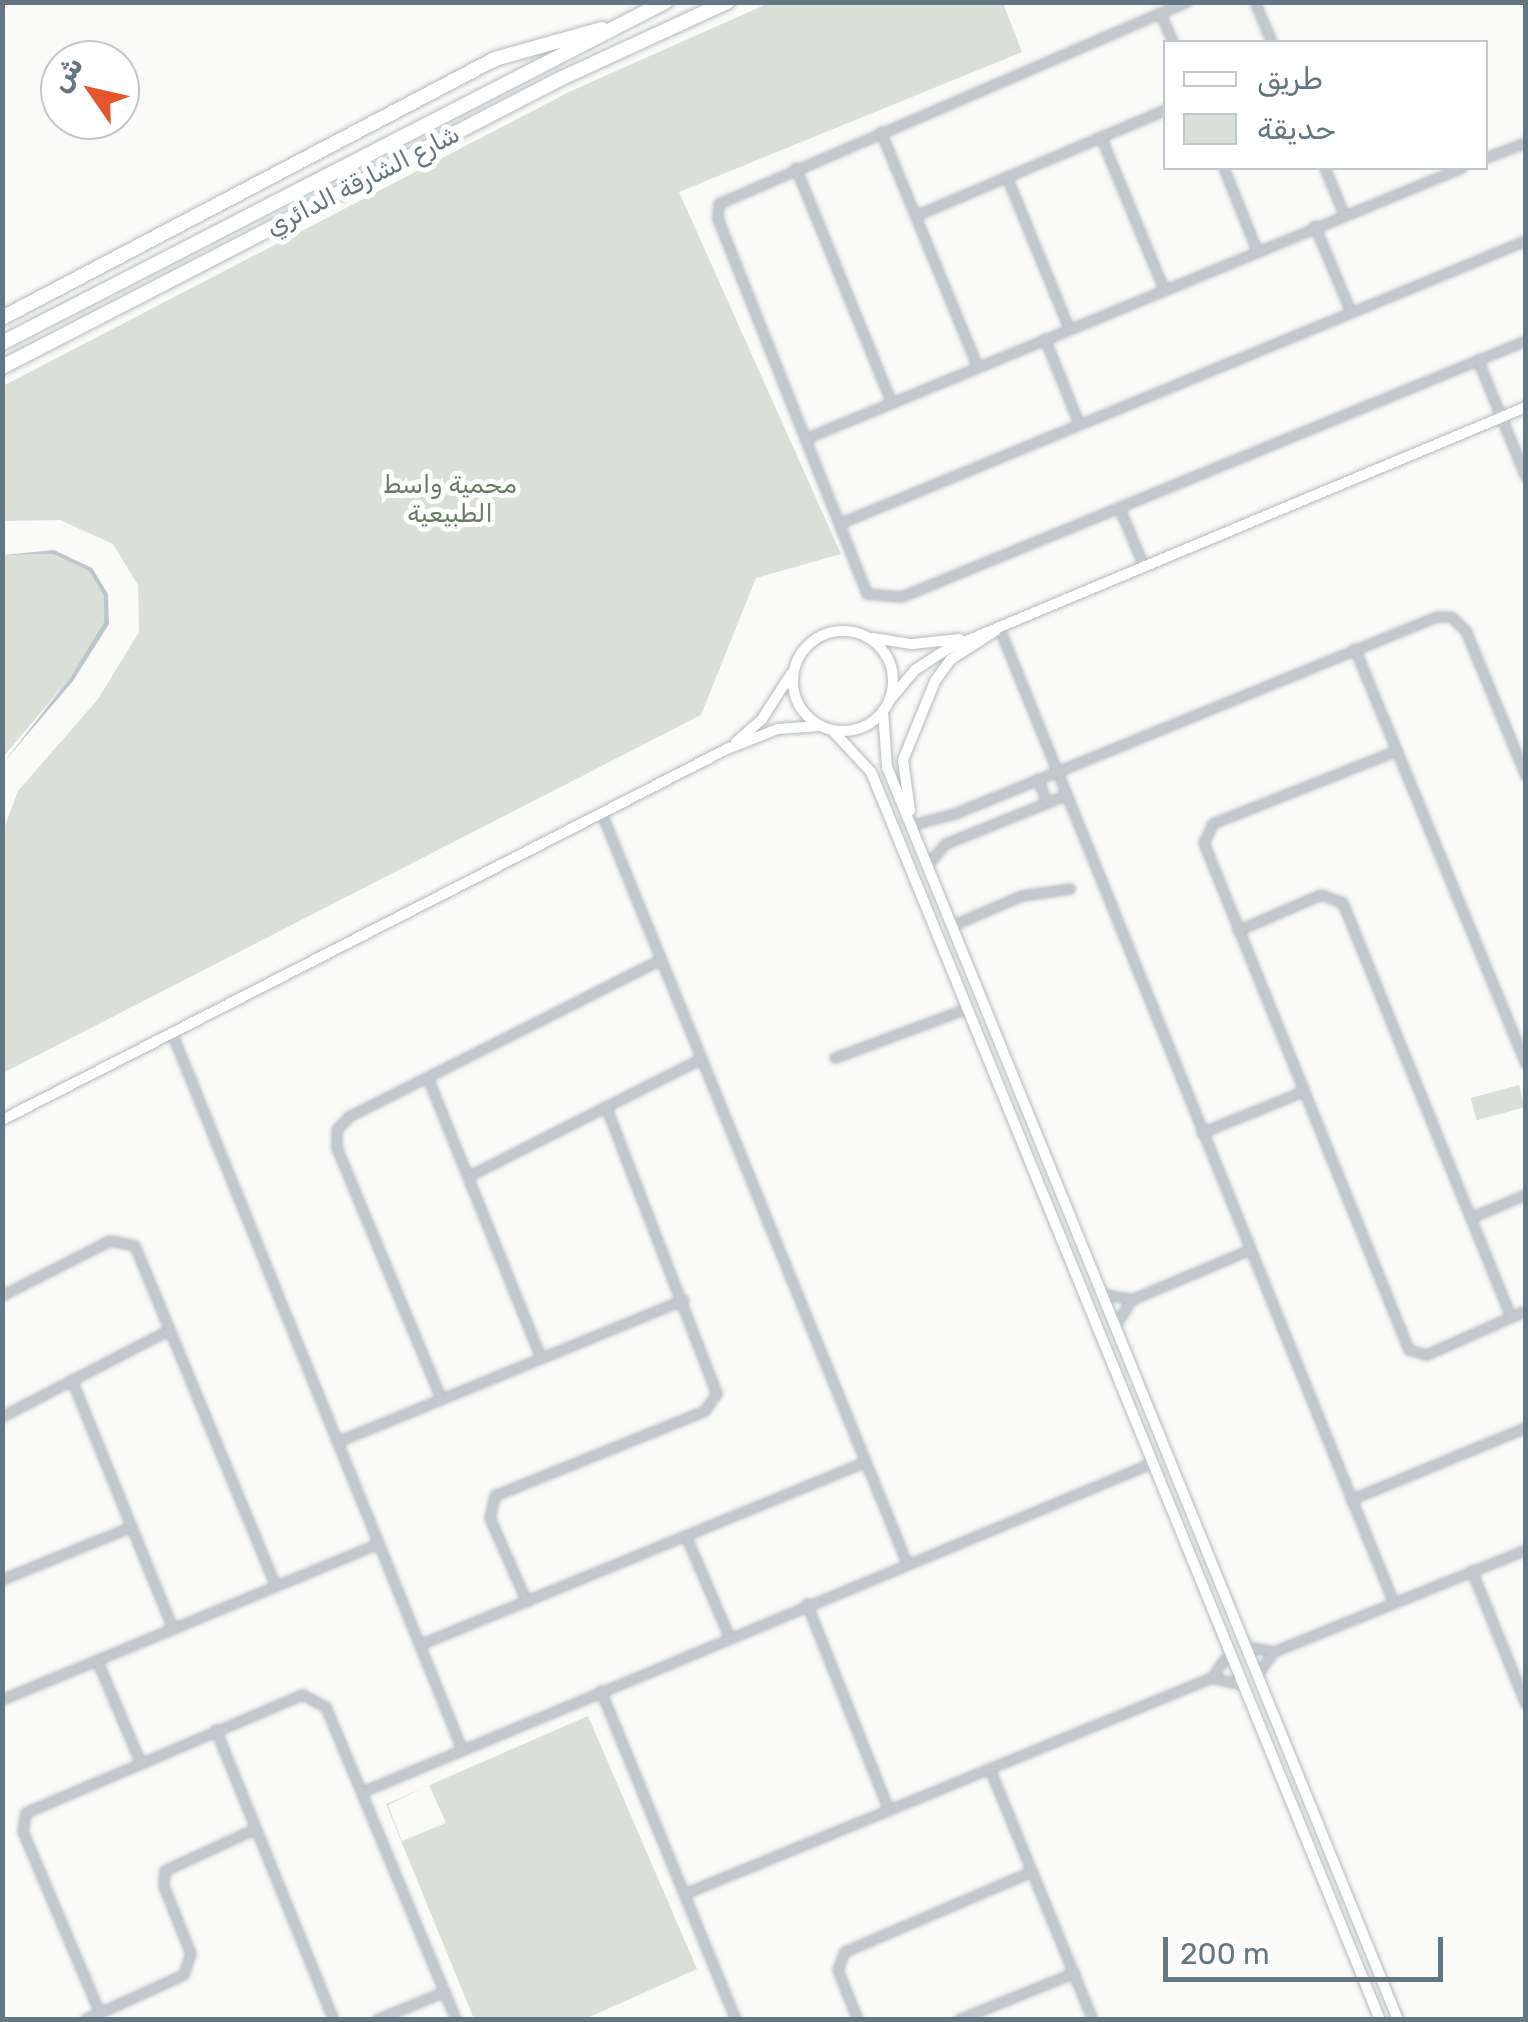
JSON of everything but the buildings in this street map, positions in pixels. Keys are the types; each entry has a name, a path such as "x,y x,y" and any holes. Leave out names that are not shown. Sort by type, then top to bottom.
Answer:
{"highway":[{"name":"شارع الشارقة الدائري","path":"2,342 665,2"},
{"name":"شارع الشارقة الدائري","path":"2,366 562,78 727,2"},
{"path":"2,318 495,60 612,28"}],"main road":[{"path":"833,731 861,728 922,664 975,636 1526,407"},
{"path":"911,821 903,760 934,681 950,660 998,627"},
{"path":"728,749 762,719 821,636 846,631 912,644 975,636"},
{"path":"866,636 890,664 882,752 1240,1642 1398,2020"},
{"path":"794,669 800,708 820,726 833,731 868,764 1380,2020"},
{"path":"2,1120 728,749 778,729 820,726"},
{"path":"940,941 950,942 974,984"}],"street":[{"path":"1187,2 726,197 717,214 867,594 890,600 1526,341"},
{"path":"1256,2 1271,40"},
{"path":"1161,14 1172,40"},
{"path":"916,216 1163,111"},
{"path":"881,132 978,367"},
{"path":"1101,137 1164,289"},
{"path":"1488,157 1526,143"},
{"path":"796,168 892,403"},
{"path":"1225,170 1257,250"},
{"path":"1325,170 1344,214"},
{"path":"808,438 1457,170"},
{"path":"1007,177 1069,328"},
{"path":"1315,226 1351,312"},
{"path":"842,523 1526,242"},
{"path":"1044,339 1079,423"},
{"path":"1478,360 1526,476"},
{"path":"1120,509 1144,566"},
{"path":"911,821 1038,780 1437,617 1457,621 1526,776"},
{"path":"998,627 1394,1603"},
{"path":"1355,649 1526,1064"},
{"path":"1397,751 1207,828 1204,843 1409,1350 1427,1355 1526,1311"},
{"path":"1038,780 1047,804"},
{"path":"929,864 946,844 1067,796"},
{"path":"602,814 907,1564"},
{"path":"952,926 1022,896 1071,888"},
{"path":"1238,931 1321,895 1343,902 1510,1317"},
{"path":"441,1398 335,1142 344,1120 662,960"},
{"path":"835,1058 968,1009"},
{"path":"172,1033 462,1750"},
{"path":"468,1176 702,1059"},
{"path":"428,1078 540,1357"},
{"path":"1202,1133 1302,1092"},
{"path":"526,1602 490,1504 499,1493 713,1404 716,1384 606,1107"},
{"path":"1471,1218 1526,1194"},
{"path":"2,1296 120,1240 138,1250 276,1586"},
{"path":"1101,1294 1132,1300 1248,1251"},
{"path":"338,1442 684,1300"},
{"path":"1115,1327 1132,1300"},
{"path":"2,1417 170,1330"},
{"path":"72,1380 174,1629"},
{"path":"1351,1500 1526,1428"},
{"path":"420,1645 866,1462"},
{"path":"363,1792 729,1636 1152,1464"},
{"path":"2,1580 132,1526"},
{"path":"686,1536 729,1636"},
{"path":"2,1700 379,1544"},
{"path":"1256,1680 1274,1652 1526,1550"},
{"path":"1472,1571 1526,1704"},
{"path":"806,1604 889,1810"},
{"path":"1240,1642 1274,1652"},
{"path":"684,1894 1212,1678 1229,1654"},
{"path":"97,1660 140,1762"},
{"path":"1212,1678 1242,1685"},
{"path":"601,1691 736,2020"},
{"path":"100,2013 22,1822 33,1806 296,1696 316,1698 363,1792 456,2020"},
{"path":"216,1730 334,2020"},
{"path":"990,1769 1093,2020"},
{"path":"84,2020 188,1971 191,1954 163,1881 168,1867 256,1829"},
{"path":"858,2020 838,1970 845,1952 1032,1872"},
{"path":"959,2020 1074,1973"},
{"path":"377,2020 445,1992"}],"green space":[{"name":"محمية واسط الطبيعية","path":"769,3 1003,3 1022,52 679,192 841,554 756,578 701,715 3,1073 3,831 18,791 98,699 139,632 138,585 113,544 60,520 3,521 3,386 571,91"},
{"path":"53,554 89,571 104,596 104,622 70,678 3,757 3,555"},
{"path":"1519,1085 1525,1107 1477,1120 1471,1098"},
{"path":"588,1716 697,1969 585,2019 474,2019 386,1804 424,1788 388,1805 402,1841 446,1823 429,1785"}],"shaded area":[{"path":"54,550 92,568 108,594 109,624 73,681 3,763 70,678 104,622 104,596 89,571 53,554 3,555"}]}
